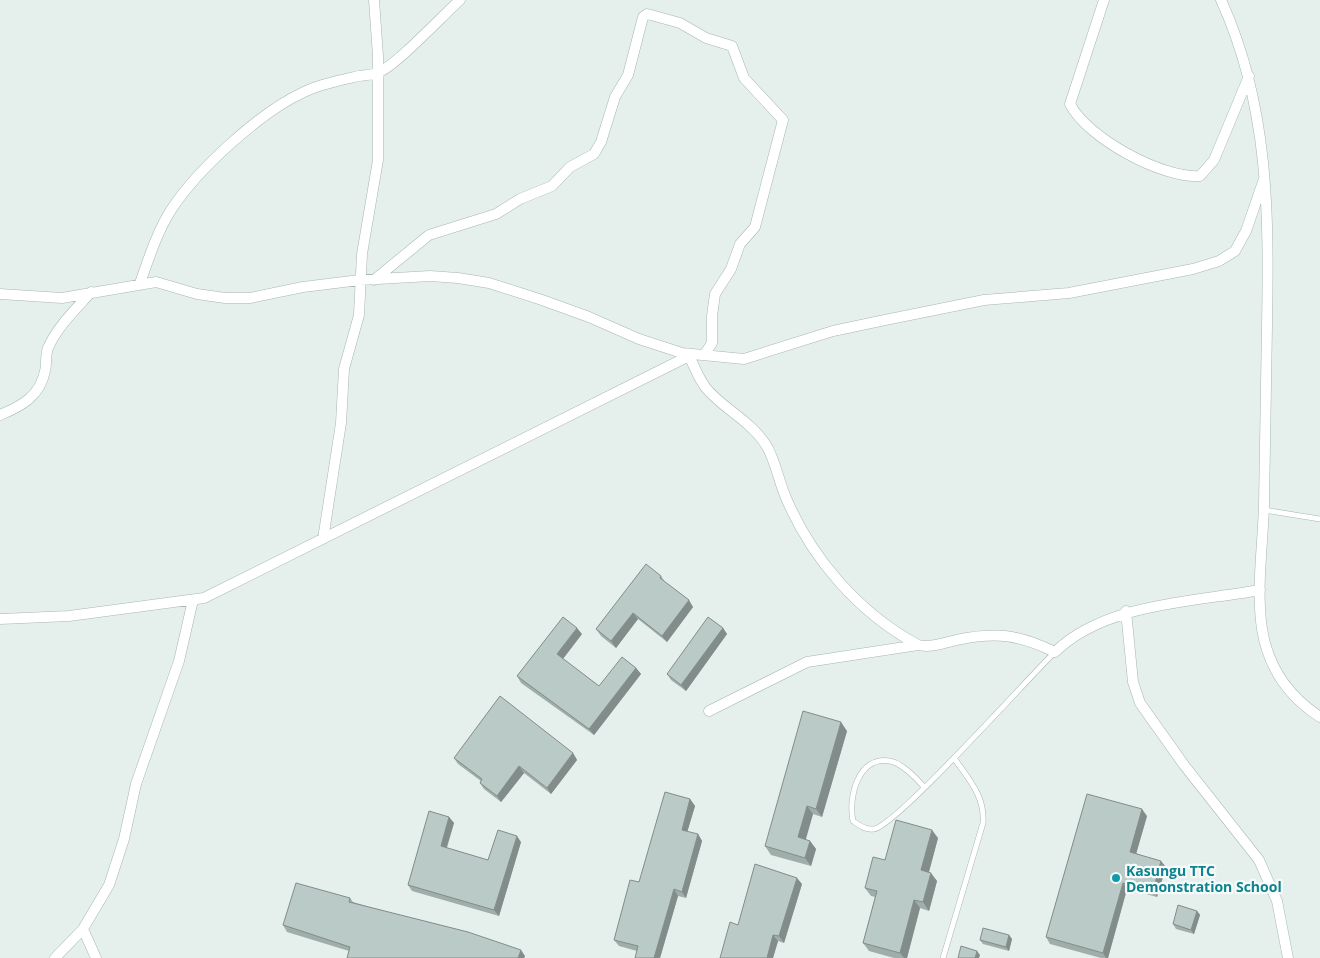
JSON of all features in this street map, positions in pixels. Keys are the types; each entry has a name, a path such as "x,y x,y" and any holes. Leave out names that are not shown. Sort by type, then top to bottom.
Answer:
{"street":[{"path":"323,539 341,423 344,369 359,315 362,254 378,160 378,73 374,0"},
{"path":"140,283 156,237 170,211 184,191 220,154 275,107 305,91 378,73 402,55 460,0"},
{"path":"1104,0 1070,104 1084,125 1120,149 1159,167 1190,177 1200,176 1214,160 1249,76"},
{"path":"1220,0 1249,76 1262,145 1268,256 1264,510 1260,590 1262,629 1273,667 1282,683 1296,699 1320,717"},
{"path":"374,280 429,235 496,214 520,199 552,186 570,167 594,154 601,142 618,89 628,75 644,17 647,14 680,23 703,36 732,46 744,78 784,120 755,227 740,244 731,269 715,294 712,343 704,355"},
{"path":"0,294 62,298 140,283 156,282 197,294 242,298 360,280 430,276 489,283 562,306 663,348 689,355 744,359 833,331 984,300 1069,293 1194,270 1219,261 1234,251 1246,231 1264,179"},
{"path":"0,415 18,408 32,397 43,378 48,348 60,328 91,292"},
{"path":"0,619 70,616 193,600 242,580 689,355"},
{"path":"689,355 706,388 740,416 768,447 786,498 800,527 820,560 867,609 918,645 925,647 973,637 1004,634 1023,638 1055,652 1084,629 1126,611 1260,590"},
{"path":"55,958 83,929 109,885 116,867 136,784 179,662 193,600"},
{"path":"1126,611 1133,682 1140,703 1184,765 1259,860 1277,901 1288,958"},
{"path":"709,711 806,662 918,645"},
{"path":"83,929 96,958"}],"lane":[{"path":"1264,510 1320,519"},
{"path":"924,787 900,765 889,761 876,762 865,769 854,788 850,808 853,820 862,827 874,829 884,824 924,787 954,758 1055,652"},
{"path":"942,958 983,823 984,812 982,800 954,758"}],"building":[{"path":"646,564 661,576 660,578 689,600 662,636 633,613 611,641 596,629"},
{"path":"563,617 577,628 557,654 599,686 622,657 636,668 589,729 517,676"},
{"path":"708,617 723,628 681,685 667,674"},
{"path":"500,696 573,753 547,788 519,766 497,796 480,783 482,779 454,758"},
{"path":"803,711 841,722 816,809 807,806 798,837 810,841 805,858 765,846"},
{"path":"665,792 690,799 682,830 698,834 682,892 674,889 654,958 635,958 638,946 614,940 630,880 639,882"},
{"name":"Kasungu TTC Demonstration School","path":"1087,794 1142,809 1130,852 1161,861 1153,891 1123,883 1103,953 1046,937"},
{"path":"429,811 449,817 441,846 488,860 498,830 517,836 494,910 408,885"},
{"path":"896,820 932,830 921,870 931,873 923,902 914,900 900,953 863,943 877,891 865,888 873,857 885,860"},
{"path":"755,864 797,878 779,936 773,935 767,958 720,958 730,922 738,925"},
{"path":"296,883 350,898 349,902 468,932 521,950 518,958 347,958 350,947 283,925"},
{"path":"1178,905 1197,911 1191,930 1173,924"},
{"path":"983,928 1009,935 1006,947 980,940"},
{"path":"961,946 977,951 975,958 958,958"}],"place":[{"name":"Kasungu TTC Demonstration School","path":"1116,878"}]}
